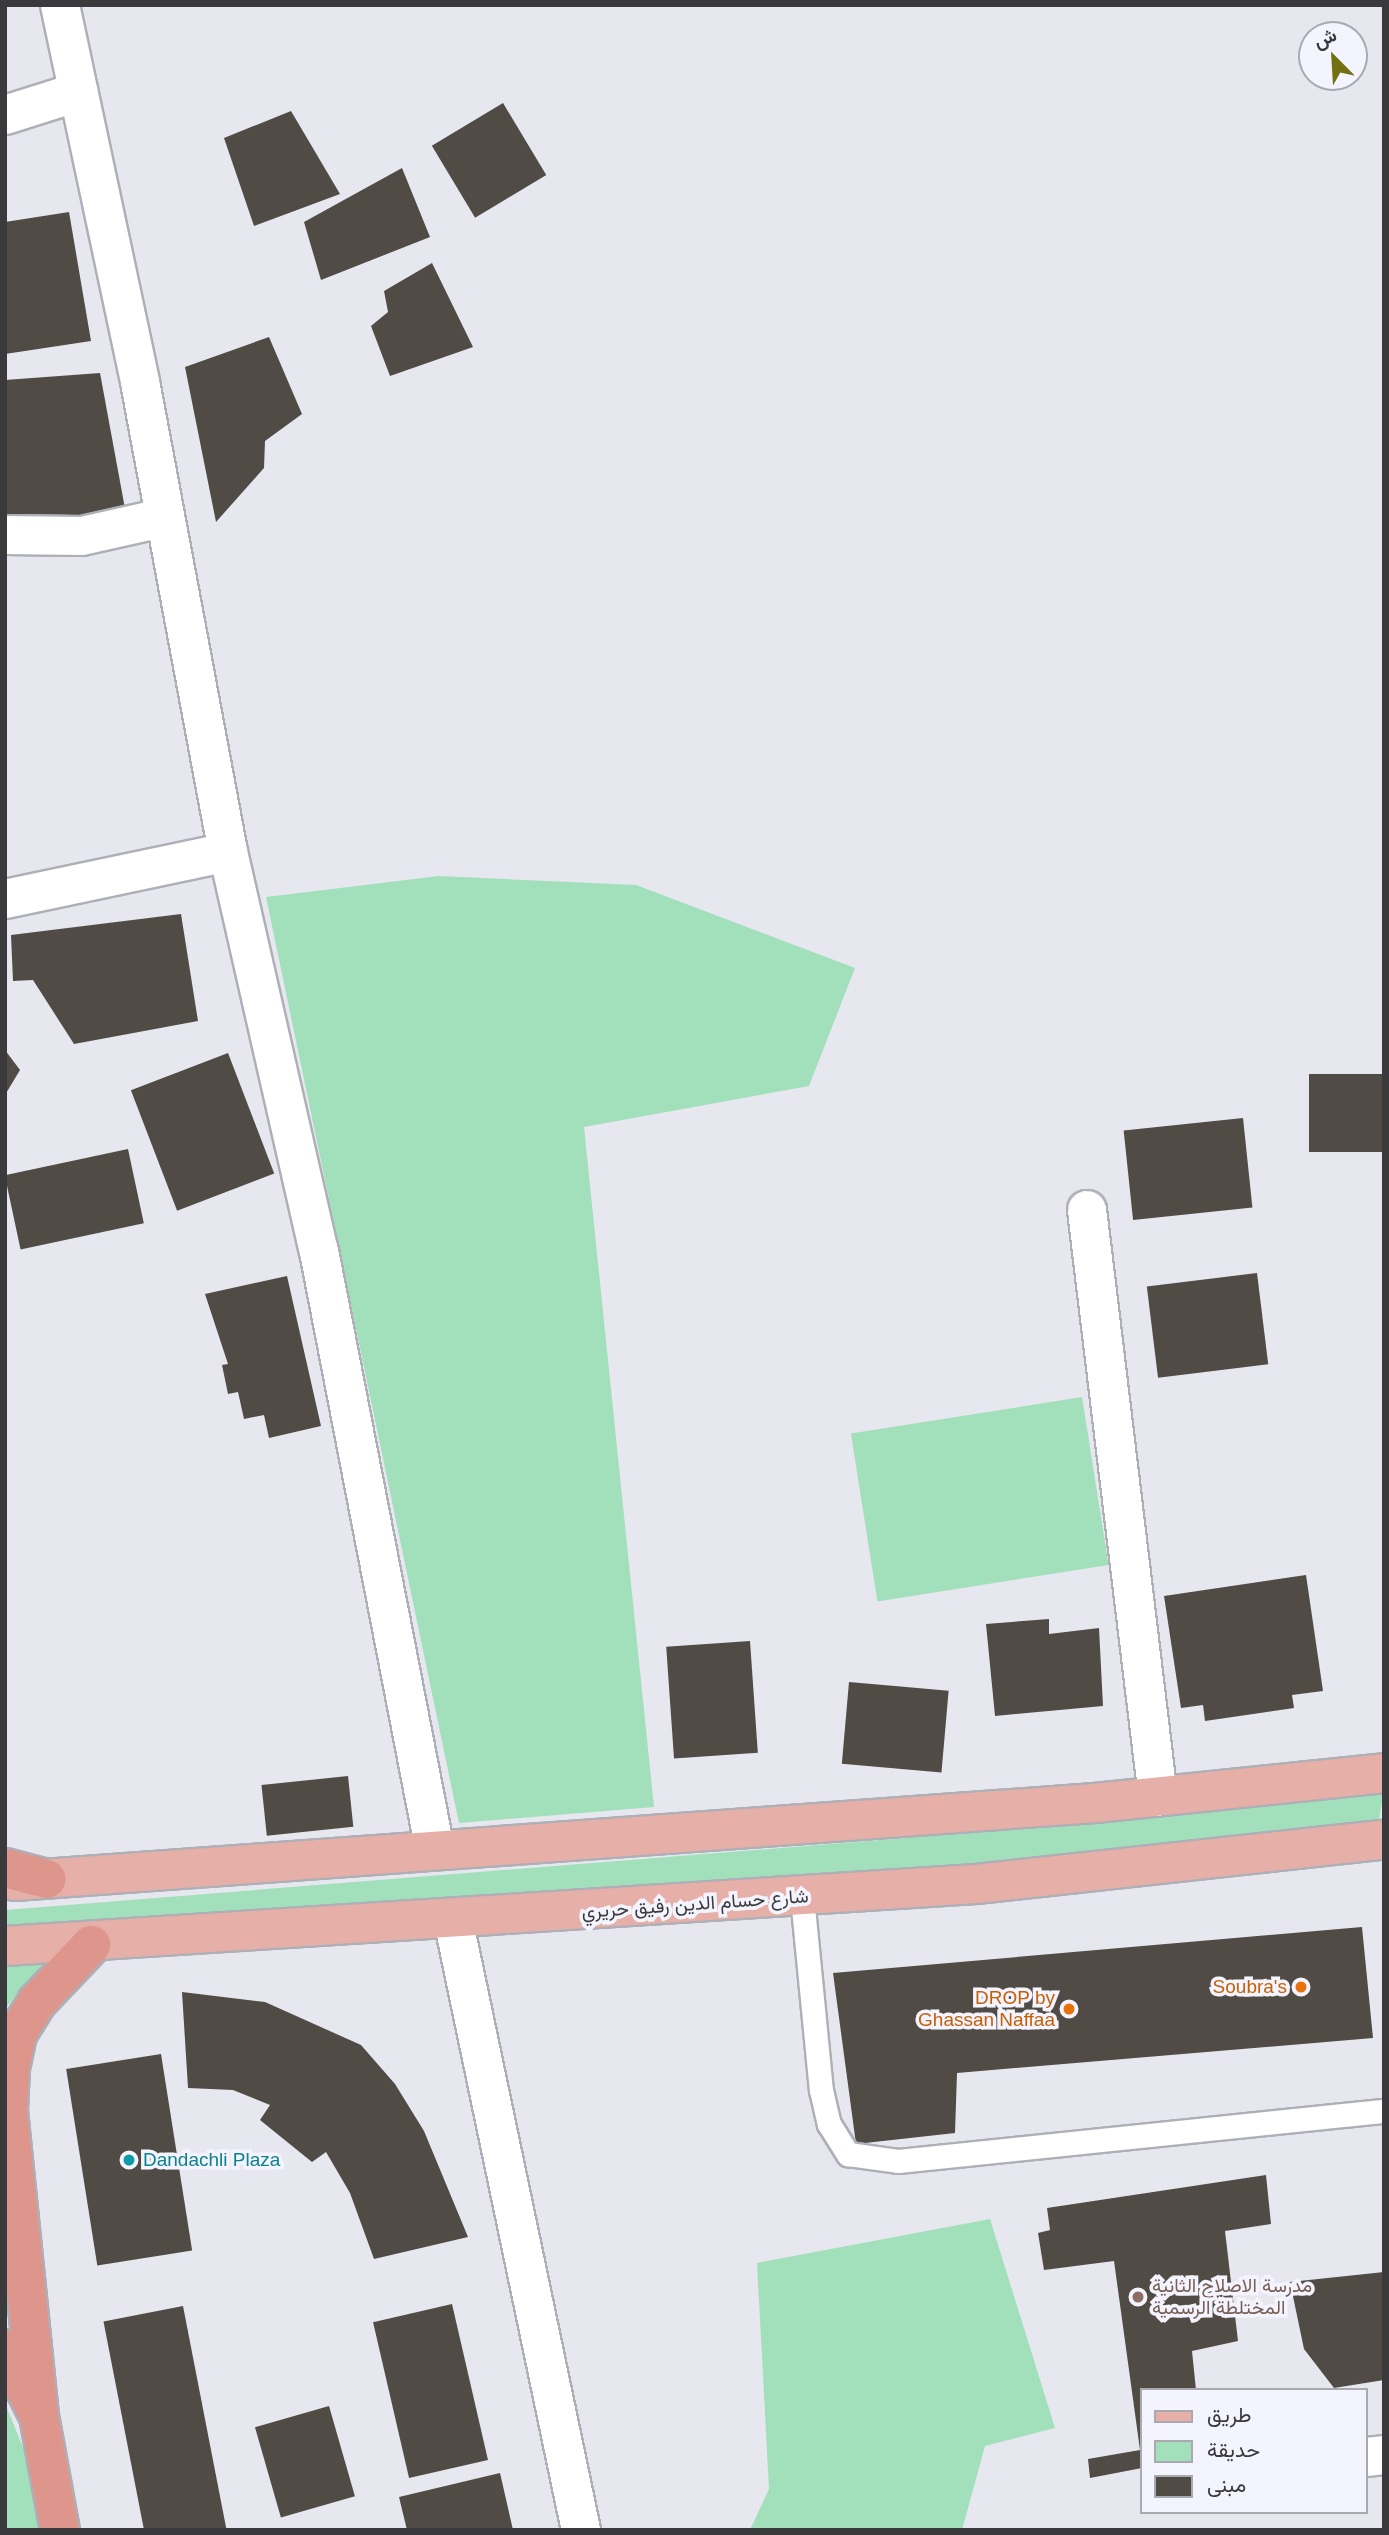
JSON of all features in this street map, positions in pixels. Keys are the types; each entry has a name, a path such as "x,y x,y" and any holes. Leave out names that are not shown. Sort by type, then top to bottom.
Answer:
{"highway":[{"path":"5,1868 47,1879"},
{"path":"61,2530 40,2416 8,2110 10,2068 17,2034 37,2002 91,1945"},
{"path":"5,2349 40,2416"}],"main road":[{"path":"5,1882 1158,1797 1384,1773"},
{"name":"شارع حسام الدين رفيق حريري","path":"5,1946 91,1945 802,1897 1119,1871 1383,1844"}],"street":[{"path":"60,5 228,852 319,1251 435,1850"},
{"path":"5,114 78,92"},
{"path":"5,535 82,536 162,518"},
{"path":"5,899 228,852"},
{"path":"1087,1210 1158,1797"},
{"path":"453,1919 581,2530"}],"lane":[{"path":"802,1897 821,2090 829,2124 848,2154 898,2161 1384,2111"}],"green space":[{"path":"439,876 636,885 855,968 809,1086 584,1127 654,1807 459,1823 266,897"},
{"path":"1082,1397 1109,1565 877,1602 851,1434"},
{"path":"1384,1790 1379,1820 1034,1863 5,1928 5,1910 1029,1828"},
{"path":"53,1961 22,1987 5,2009 5,1965"},
{"path":"990,2219 1055,2428 985,2446 962,2530 750,2530 769,2489 757,2263"},
{"path":"5,2403 36,2480 47,2530 5,2530"}],"building":[{"path":"503,103 546,175 475,218 432,146"},
{"path":"291,111 340,194 254,226 224,138"},
{"path":"402,168 430,237 321,280 304,222"},
{"path":"69,212 91,341 5,354 5,222"},
{"path":"432,263 473,347 390,376 371,326 388,312 384,291"},
{"path":"269,337 302,414 265,441 264,468 216,522 185,367"},
{"path":"100,373 126,514 5,517 5,380"},
{"path":"181,914 198,1021 74,1044 33,980 13,981 11,935"},
{"path":"5,1050 20,1070 5,1095"},
{"path":"228,1053 274,1173 177,1211 131,1090"},
{"path":"1309,1074 1384,1074 1384,1152 1309,1152"},
{"path":"1243,1118 1252,1208 1133,1220 1124,1131"},
{"path":"128,1149 144,1223 21,1250 5,1175"},
{"path":"1257,1273 1268,1364 1158,1378 1147,1287"},
{"path":"287,1276 321,1426 269,1438 264,1415 244,1419 238,1392 228,1394 222,1365 228,1364 205,1294"},
{"path":"1306,1575 1323,1691 1292,1695 1294,1708 1205,1721 1203,1705 1181,1708 1164,1596"},
{"path":"1049,1619 1049,1634 1099,1628 1103,1706 995,1716 986,1624"},
{"path":"750,1641 758,1753 674,1759 666,1647"},
{"path":"849,1682 949,1691 941,1772 842,1764"},
{"path":"348,1776 353,1827 267,1836 261,1785"},
{"path":"1362,1927 1373,2038 957,2073 955,2133 856,2144 833,1973"},
{"path":"182,1992 265,2002 361,2045 395,2084 424,2131 468,2237 374,2259 350,2193 326,2152 312,2162 260,2120 270,2105 233,2090 188,2088"},
{"name":"Dandachli Plaza","path":"161,2054 192,2251 97,2266 66,2069"},
{"path":"1266,2175 1271,2224 1225,2231 1238,2341 1192,2351 1196,2388 1140,2388 1140,2450 1114,2261 1044,2270 1038,2233 1050,2230 1047,2208"},
{"path":"1384,2272 1384,2380 1334,2388 1304,2349 1290,2282"},
{"path":"452,2304 488,2460 409,2478 373,2322"},
{"path":"183,2306 227,2530 144,2530 103,2321"},
{"path":"329,2406 355,2496 281,2518 255,2427"},
{"path":"1140,2450 1140,2468 1090,2478 1088,2459"},
{"path":"500,2473 513,2530 407,2530 399,2497"}],"place":[{"name":"Soubra's","path":"1301,1987"},
{"name":"DROP by Ghassan Naffaa","path":"1069,2009"},
{"name":"Dandachli Plaza","path":"129,2160"},
{"name":"مدرسة الاصلاح الثانية المختلطة الرسمية","path":"1138,2297"}]}
